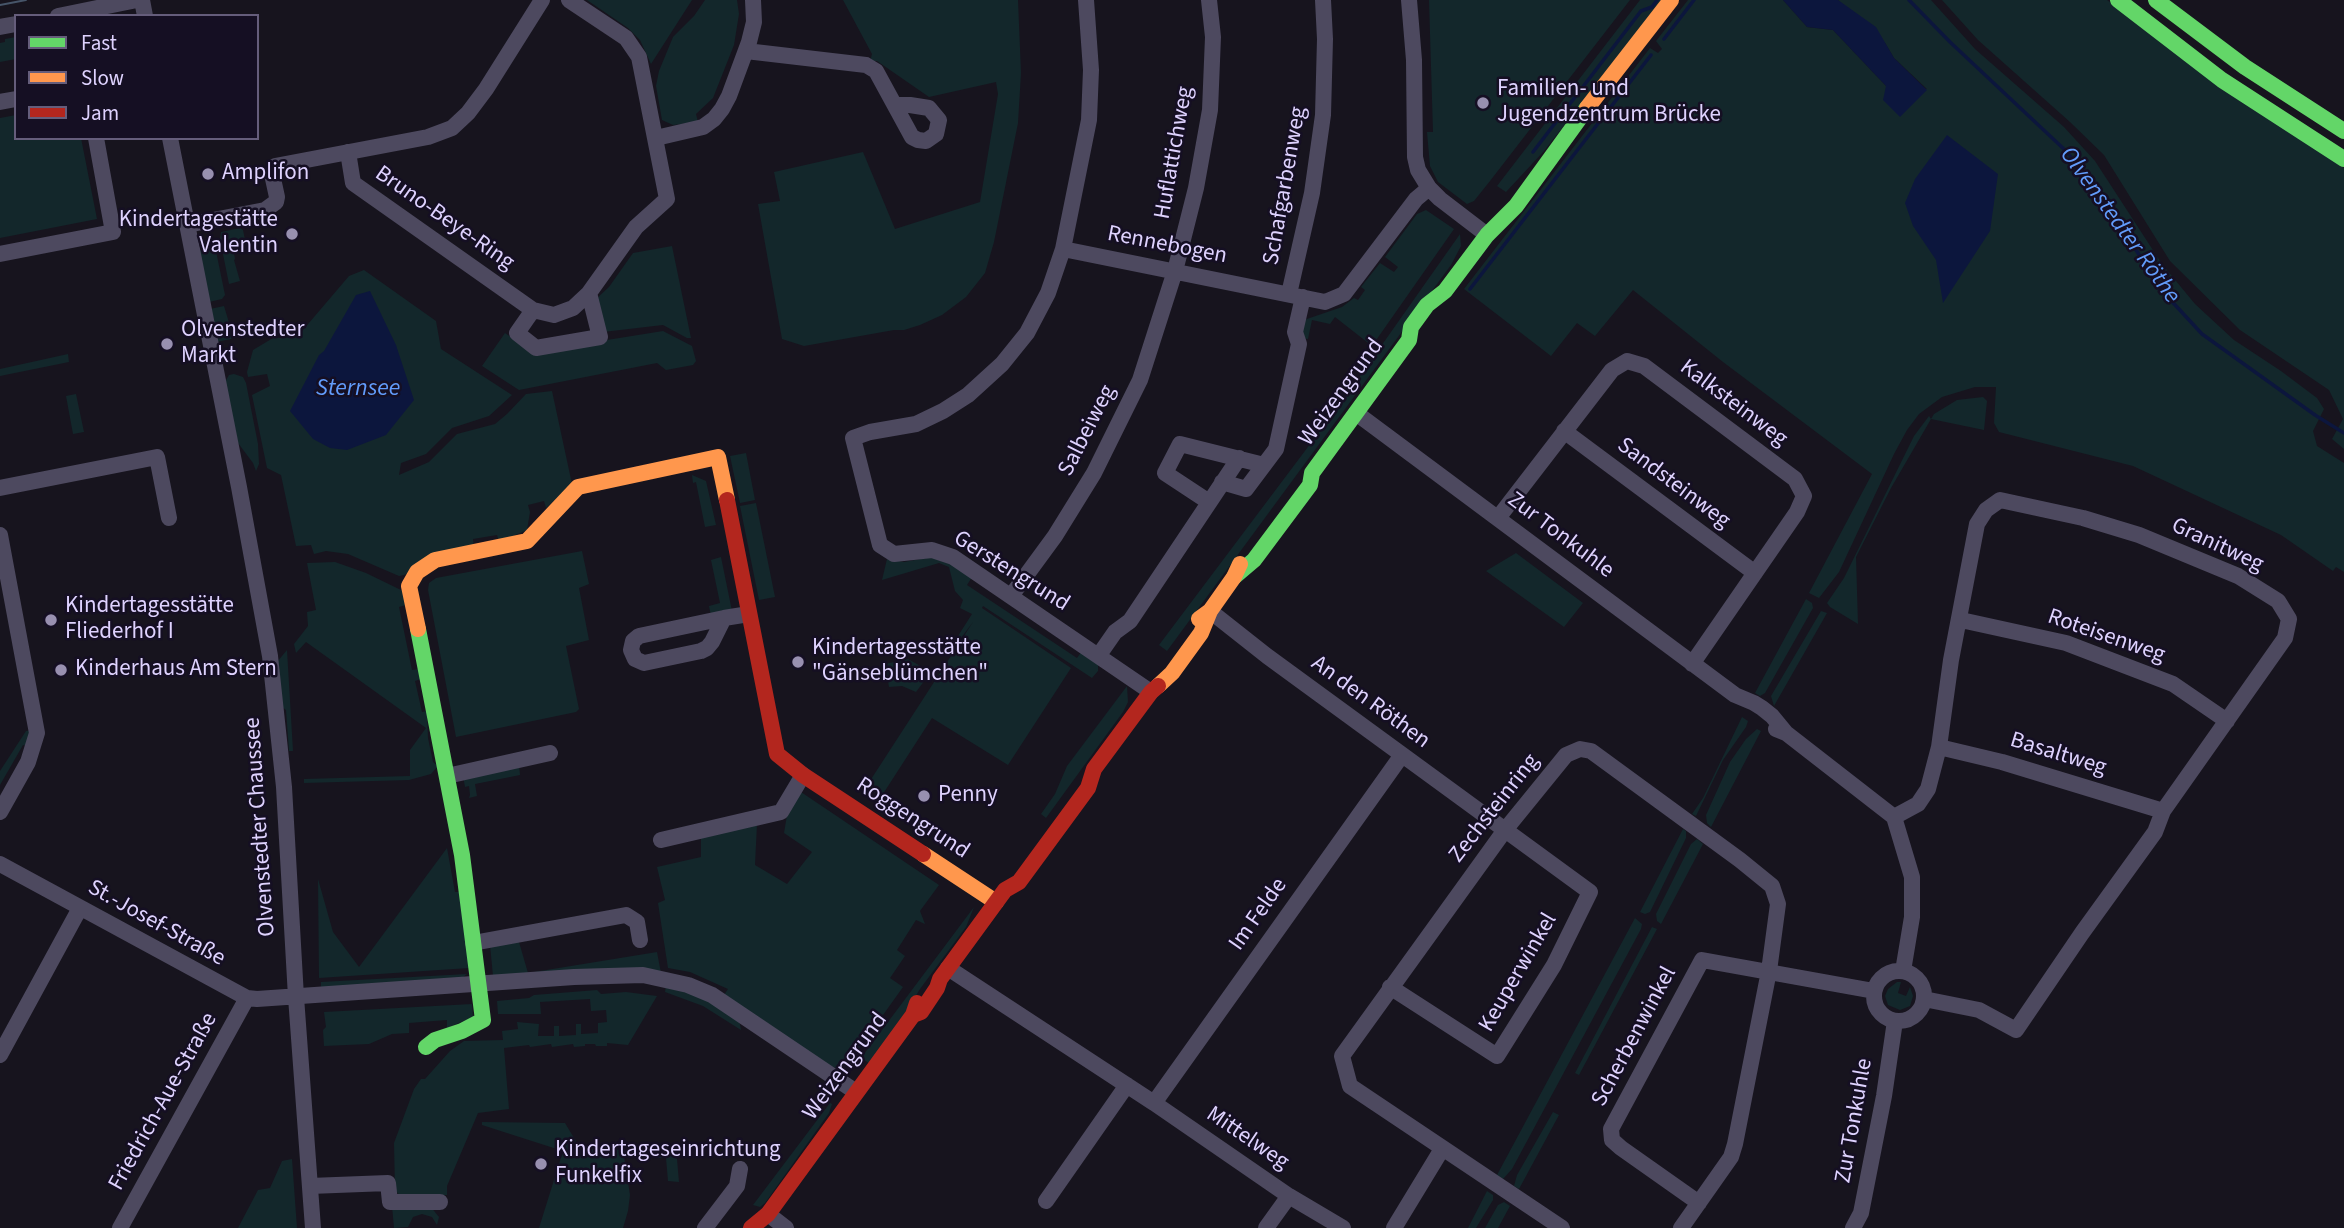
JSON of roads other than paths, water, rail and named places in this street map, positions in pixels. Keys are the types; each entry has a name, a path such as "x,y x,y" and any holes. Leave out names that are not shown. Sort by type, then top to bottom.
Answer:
{"main road":[{"name":"Weizengrund","path":"751,1228 755,1222 766,1221 913,1015 921,1012 944,974 1001,896 1018,882 1088,788 1094,769 1151,691 1172,673 1202,634 1210,611 1234,578 1254,560 1310,485 1312,473 1409,340 1421,334 1437,311 1445,291 1487,235 1500,206 1538,162 1557,148 1671,0"},
{"path":"2118,0 2222,80 2344,159"},
{"path":"2156,0 2245,67 2344,131"},
{"name":"Roggengrund","path":"447,776 409,586 417,572 435,560 527,541 578,486 718,457 777,754 803,775 1001,896"},
{"path":"426,1046 483,1020 462,855 447,776"}],"street":[{"path":"68,14 139,0"},
{"name":"Bruno-Beye-Ring","path":"187,225 265,210 276,202 272,174 275,166 428,136 452,128 468,113 486,89 542,0"},
{"path":"569,0 626,38 639,57 667,199 636,227 589,293 573,308 554,315 533,310 517,333 536,348 600,337 589,293"},
{"path":"656,138 703,127 714,119 729,96 746,51 754,22 753,0"},
{"path":"1063,249 1089,120 1091,70 1086,0"},
{"name":"Huflattichweg","path":"1175,271 1196,188 1210,110 1213,37 1209,0"},
{"name":"Schafgarbenweg","path":"1296,296 1323,115 1323,0"},
{"path":"1409,0 1414,60 1415,157 1418,170 1429,188 1487,235"},
{"path":"746,51 866,65 876,71 895,105"},
{"path":"0,254 113,232 96,140"},
{"name":"Olvenstedter Chaussee","path":"170,140 270,656 284,787 313,1228"},
{"name":"Bruno-Beye-Ring","path":"348,152 354,183 533,310"},
{"name":"Rennebogen","path":"1063,249 1325,302 1344,294 1416,199 1429,188"},
{"name":"Gerstengrund","path":"1063,249 1048,293 1027,333 994,372 968,394 925,420 853,438 880,545 894,554 932,550 953,557 1151,691"},
{"name":"Salbeiweg","path":"1011,596 1055,536 1094,473 1140,380 1175,271"},
{"path":"1222,482 1246,489 1276,449 1299,344 1295,332 1296,296"},
{"name":"Kalksteinweg","path":"1498,517 1612,370 1627,361 1644,366 1795,479 1804,496 1797,512 1692,664"},
{"name":"Zur Tonkuhle","path":"1356,413 1692,664 1735,695 1762,708 1786,733 1894,817"},
{"name":"Sandsteinweg","path":"1564,431 1755,573"},
{"path":"1209,502 1165,473 1180,444 1264,465"},
{"path":"0,488 157,457 169,518"},
{"path":"1099,655 1115,632 1130,621 1239,458"},
{"name":"Granitweg","path":"1894,817 1918,804 1924,797 1939,747 1951,660 1961,620 1977,524 1986,510 2000,499 2083,518 2139,535 2238,576 2278,601 2289,619 2285,638 2163,811 2155,832 2016,1030 1979,1010 1924,999"},
{"path":"0,535 37,733 28,762 0,812"},
{"name":"An den Röthen","path":"1210,611 1506,830"},
{"path":"724,618 712,642 701,651 644,663 635,659 631,650 633,641 639,636 724,618 749,614"},
{"name":"Roteisenweg","path":"1961,620 2078,647 2173,684 2227,721"},
{"name":"Basaltweg","path":"1939,747 2002,762 2163,811"},
{"name":"Zechsteinring","path":"1562,1228 1350,1086 1342,1056 1506,830 1566,755 1580,749 1591,751 1772,886 1778,904 1769,971 1735,1144 1731,1157 1681,1228"},
{"path":"447,776 550,752"},
{"name":"Im Felde","path":"1154,1103 1402,755"},
{"path":"661,839 781,812 803,775"},
{"path":"1894,817 1912,877 1912,917 1903,971"},
{"name":"Keuperwinkel","path":"1391,987 1497,1056 1554,965 1590,891 1506,830"},
{"name":"St.-Josef-Straße","path":"0,864 247,998 629,974 680,982 704,992 727,1004 856,1092"},
{"path":"0,1055 80,908"},
{"path":"473,943 626,915 637,922 640,940"},
{"name":"Scherbenwinkel","path":"1699,1203 1621,1149 1612,1140 1611,1129 1702,960 1769,971"},
{"path":"1769,971 1874,991"},
{"path":"1903,971 1914,976 1922,986 1924,999 1914,1016 1895,1021 1885,1018 1878,1011 1874,1002 1874,991 1884,976 1903,971"},
{"name":"Mittelweg","path":"944,974 1127,1085 1289,1196 1343,1228"},
{"name":"Friedrich-Aue-Straße","path":"120,1228 247,998"},
{"name":"Zur Tonkuhle","path":"1853,1228 1861,1213 1884,1096 1895,1021"},
{"path":"1046,1201 1127,1085"},
{"path":"1394,1228 1442,1149"},
{"path":"705,1228 737,1186 740,1168"},
{"path":"310,1186 388,1183 390,1202 440,1202"},
{"path":"1266,1228 1289,1196"},
{"path":"766,1221 786,1228"}],"water":[{"path":"1783,0 1838,0 1876,27 1894,58 1927,90 1900,117 1883,100 1886,86 1833,30 1807,27"},
{"path":"1947,135 1998,174 1990,231 1943,303 1936,260 1913,226 1905,203 1915,179"},
{"name":"Sternsee","path":"370,291 396,345 414,400 386,435 347,450 330,448 313,439 290,411 319,355 324,351 356,295"}],"waterway":[{"path":"1533,152 1641,11 1652,7 1657,0"},
{"path":"1664,39 1694,0"},
{"name":"Olvenstedter Röthe","path":"1909,0 2066,151 2090,180 2165,294 2202,334 2344,433"},
{"path":"1470,289 1651,55"}],"tram line":[{"path":"0,5 26,0"}],"place":[{"name":"Familien- und Jugendzentrum Brücke","path":"1483,103"},
{"name":"Amplifon","path":"208,174"},
{"name":"Kindertagestätte Valentin","path":"292,234"},
{"name":"Olvenstedter Markt","path":"167,344"},
{"name":"Kindertagesstätte Fliederhof I","path":"51,620"},
{"name":"Kindertagesstätte \"Gänseblümchen\"","path":"798,662"},
{"name":"Kinderhaus Am Stern","path":"61,670"},
{"name":"Penny","path":"924,796"},
{"name":"Kindertageseinrichtung Funkelfix","path":"541,1164"}]}
